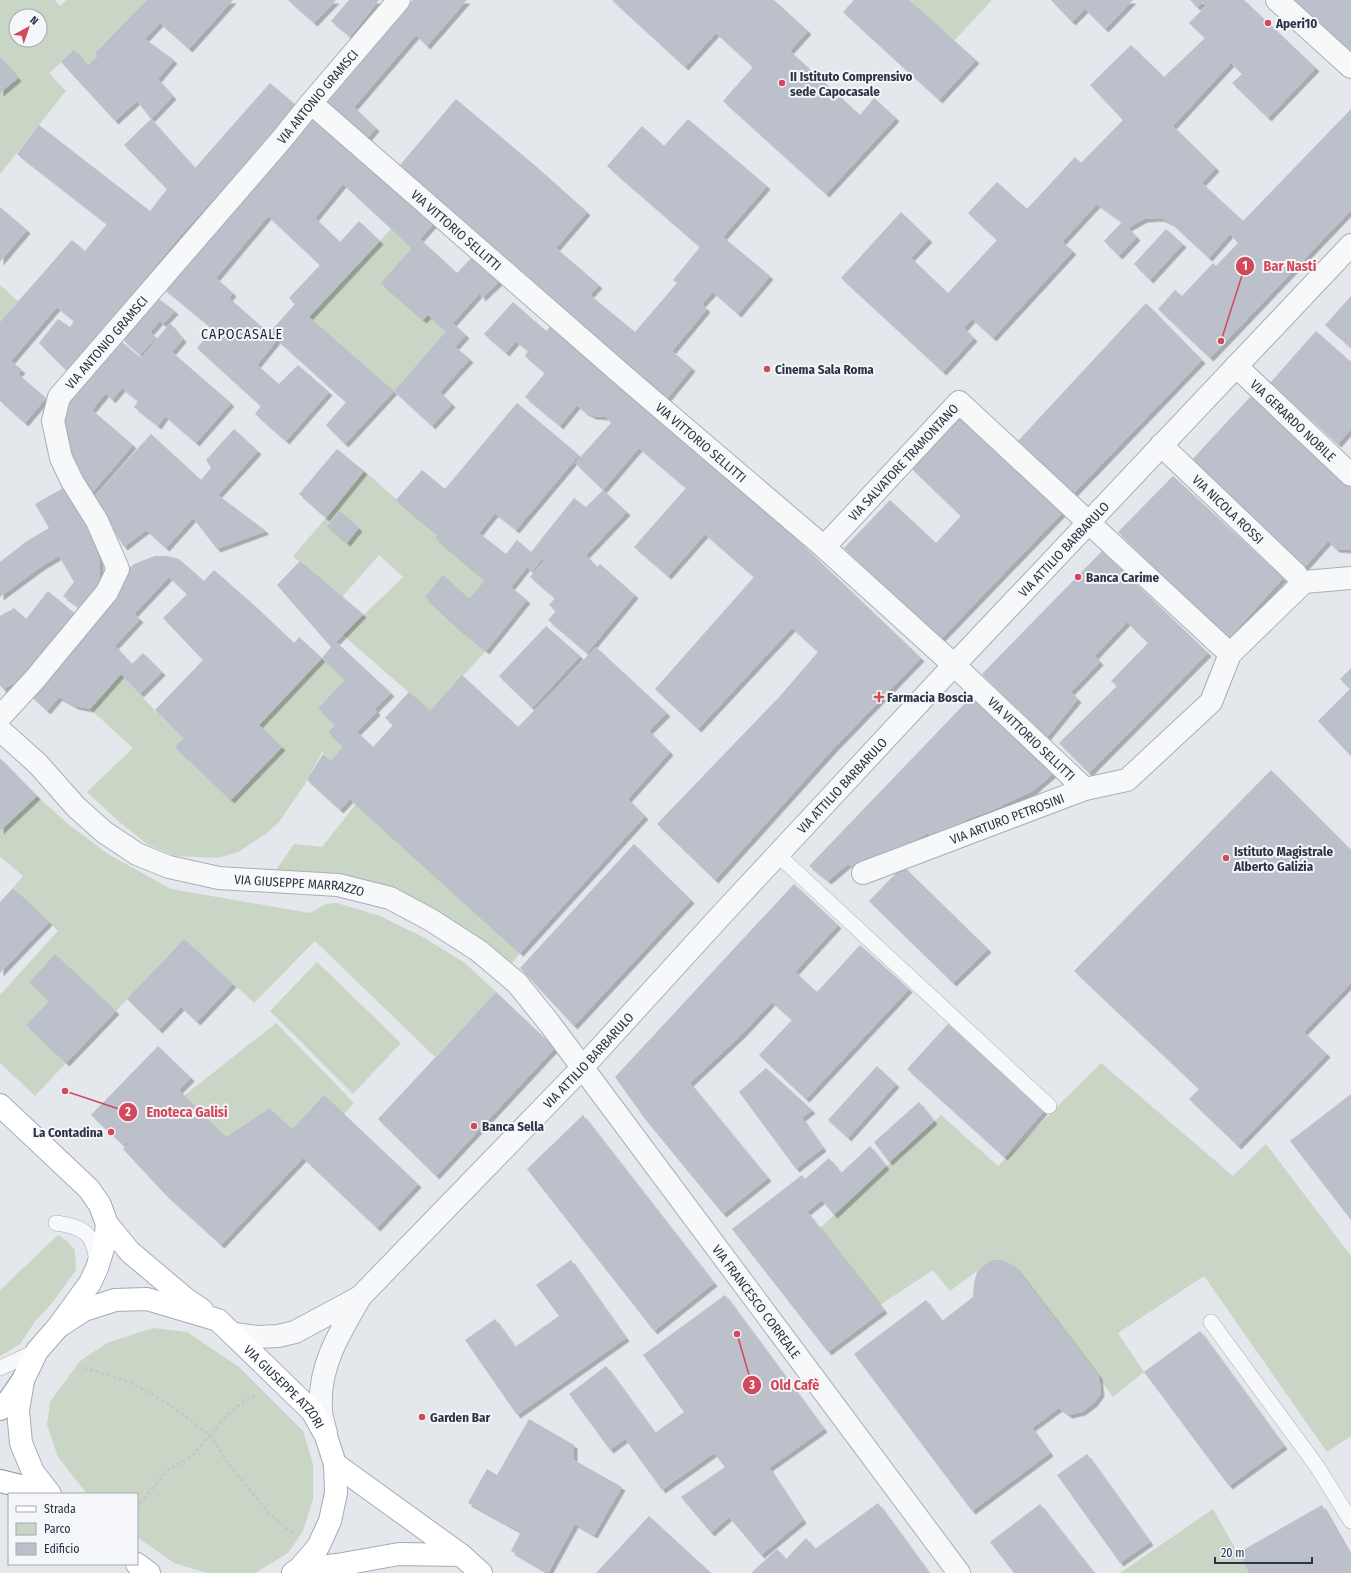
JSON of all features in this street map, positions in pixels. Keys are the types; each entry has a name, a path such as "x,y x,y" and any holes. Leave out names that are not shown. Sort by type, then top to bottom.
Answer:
{"main road":[{"name":"VIA GIUSEPPE ATZORI","path":"0,1105 89,1189 100,1205 107,1224 130,1252 187,1300 218,1320 312,1411 326,1436 335,1464 336,1492 330,1521 318,1547 296,1571"},
{"name":"VIA GIUSEPPE ATZORI","path":"49,1493 33,1472 21,1443 18,1411 23,1380 37,1351 58,1327 90,1283 106,1242 107,1224"},
{"name":"VIA GIUSEPPE ATZORI","path":"58,1327 84,1310 115,1300 147,1299 218,1320"},
{"path":"0,1408 9,1400 23,1380"},
{"path":"335,1464 461,1555 481,1573"},
{"path":"0,1481 24,1486 41,1493"},
{"name":"VIA GIUSEPPE ATZORI","path":"296,1571 399,1554 461,1555"},
{"path":"138,1565 149,1573"}],"street":[{"name":"VIA ANTONIO GRAMSCI","path":"0,717 35,679 107,592 118,569 97,521 72,481 61,458 53,421 59,397 276,146 399,0"},
{"path":"1278,0 1351,67"},
{"name":"VIA VITTORIO SELLITTI","path":"311,103 628,379 824,547 954,664 1085,789"},
{"name":"VIA ATTILIO BARBARULO","path":"326,1436 320,1409 322,1383 326,1362 335,1341 361,1296 582,1068 954,664 1351,245"},
{"name":"VIA GERARDO NOBILE","path":"1236,366 1351,475"},
{"name":"VIA SALVATORE TRAMONTANO","path":"824,547 959,402 1230,654"},
{"name":"VIA NICOLA ROSSI","path":"1161,444 1296,574"},
{"name":"VIA ARTURO PETROSINI","path":"863,873 1085,789 1127,780 1211,702 1230,654 1304,582 1351,578"},
{"name":"VIA GIUSEPPE MARRAZZO","path":"0,730 38,764 76,807 104,832 137,854 169,868 219,878 338,885 390,898 431,920 479,951 517,983 550,1024 582,1068"},
{"name":"VIA FRANCESCO CORREALE","path":"582,1068 959,1573"},
{"name":"VIA ATTILIO BARBARULO","path":"234,1334 257,1337 278,1336 295,1332 361,1296"}],"lane":[{"path":"778,855 1049,1106"},
{"path":"56,1223 73,1225 89,1235 96,1250 97,1268"},
{"path":"1211,1322 1316,1465 1351,1521"},
{"path":"0,1368 37,1351"}],"path":[{"path":"84,1368 128,1381 170,1404 210,1435 228,1463 269,1513 293,1534"},
{"path":"138,1506 168,1470 191,1457 230,1412 244,1400 259,1395"}],"green space":[{"path":"0,0 55,0 60,6 67,0 147,0 95,53 97,57 87,66 74,51 49,73 66,91 0,174"},
{"path":"909,0 992,0 954,41"},
{"path":"391,229 412,248 428,315 446,331 394,391 309,317"},
{"path":"0,285 18,301 0,322"},
{"path":"364,471 438,535 435,538 485,580 451,622 486,651 430,711 343,635 403,577 379,555 342,597 293,556"},
{"path":"322,658 345,680 318,708 335,725 328,732 343,746 331,761 322,752 305,784 279,822 267,833 238,852 218,858 175,856 147,844 118,821 87,792 133,748 90,709 121,674 162,718 184,738 175,747 231,800 282,747 259,725"},
{"path":"37,796 68,824 108,854 171,889 310,913 326,904 337,903 380,916 421,936 465,963 496,992 435,1057 315,941 254,1003 184,939 116,1011 55,954 29,982 49,1001 26,1025 66,1063 35,1096 0,1063 0,995 58,931 13,888 23,876 0,857 0,831"},
{"path":"356,804 520,953 505,972 390,898 269,880 294,844 322,847"},
{"path":"317,962 401,1043 353,1094 270,1011"},
{"path":"276,1023 354,1103 344,1114 324,1095 292,1129 269,1108 226,1137 185,1095"},
{"path":"1101,1063 1233,1176 1266,1144 1351,1256 1351,1436 1327,1452 1204,1276 1118,1333 1144,1372 1113,1397 1015,1266 1003,1260 992,1260 950,1291 933,1270 880,1305 820,1228 941,1115 998,1166"},
{"path":"58,1235 67,1241 75,1250 76,1270 53,1302 36,1320 20,1344 0,1356 0,1290"},
{"path":"153,1328 187,1332 239,1367 303,1431 313,1464 313,1499 303,1531 288,1553 255,1573 207,1573 174,1563 138,1538 138,1493 86,1493 58,1457 47,1425 50,1402 80,1361 107,1343"},
{"path":"1213,1509 1249,1573 1120,1573"}],"building":[{"path":"147,0 233,0 189,49 160,23 145,39 174,60 158,79 173,96 151,119 137,101 115,121 61,62 74,50 87,66 97,57 95,53"},
{"path":"288,0 336,0 314,23"},
{"path":"349,0 379,0 350,37 331,21"},
{"path":"413,0 467,0 427,46 416,35 354,107 376,128 366,140 325,104"},
{"name":"II Istituto Comprensivo sede Capocasale","path":"612,0 774,0 808,31 790,51 860,115 874,98 896,118 826,194 723,101 753,67 716,33 685,67"},
{"path":"854,0 909,0 976,60 939,100 843,12"},
{"path":"1051,0 1133,0 1105,29 1085,9 1072,22"},
{"path":"1190,0 1244,0 1316,68 1268,118 1232,83 1242,74 1231,63 1173,126 1216,168 1202,183 1243,221 1351,109 1351,210 1210,358 1158,309 1175,290 1182,296 1213,263 1216,266 1238,243 1230,234 1209,258 1171,223 1161,218 1144,219 1128,228 1137,237 1119,256 1104,241 1122,222 1097,204 1062,242 1073,251 993,338 972,319 964,328 974,338 943,372 841,278 901,212 929,239 911,258 948,293 997,240 968,213 997,182 1027,209 1075,157 1081,163 1123,120 1090,85 1131,45 1164,77 1205,38 1189,23 1206,6 1203,2 1197,7"},
{"path":"1294,0 1351,0 1351,51"},
{"path":"0,57 18,78 0,93"},
{"path":"270,83 297,106 180,236 68,372 39,343 58,319 70,327 74,321 57,307 11,361 22,370 18,374 46,398 25,423 0,401 0,322 72,240 85,251 107,224 17,154 39,125 150,211 167,189 124,145 151,119 195,168"},
{"path":"456,99 539,169 587,212 556,248 599,285 590,295 635,332 677,283 673,280 700,247 607,166 642,126 664,146 688,119 767,186 723,237 770,276 738,314 713,292 702,304 707,309 672,351 692,368 666,400 530,278 480,237 400,165"},
{"path":"311,114 435,222 420,239 457,273 475,254 501,280 482,298 480,293 453,323 466,335 455,347 470,359 440,392 452,404 432,426 394,391 345,444 326,425 346,402 277,340 257,365 279,384 298,365 329,392 286,441 255,414 261,406 197,348 213,329 163,288 213,229 230,217","holes":["343,184 412,248 381,283 423,320 428,315 446,331 394,391 309,317 380,241 359,221 340,242 315,218","268,216 320,265 289,298 295,304 269,333 229,298 233,293 216,278"]},
{"path":"0,207 27,230 0,262"},
{"path":"1166,229 1183,244 1150,280 1134,264"},
{"path":"1351,296 1351,348 1325,325"},
{"path":"159,299 175,311 163,324 160,321 150,332 156,337 140,355 123,340"},
{"path":"513,302 546,331 551,326 791,534 921,658 834,748 715,880 657,824 780,696 818,652 792,628 698,729 655,689 754,577 705,534 668,576 634,547 686,488 639,448 603,490 575,463 611,423 606,417 593,416 585,412 577,405 560,426 525,397 545,373 525,356 528,351 516,341 506,353 484,334"},
{"path":"1146,303 1202,360 1074,493 1018,441"},
{"path":"170,323 183,339 172,352 231,403 196,443 165,416 158,426 134,407 138,401 122,388 112,400 106,393 92,410 133,445 89,496 66,452 61,404 117,338 141,358"},
{"path":"1316,331 1351,362 1351,429 1338,444 1270,383"},
{"path":"1251,396 1351,488 1351,550 1336,549 1328,541 1304,568 1189,463"},
{"path":"517,403 579,455 516,530 495,513 479,533 506,554 517,540 531,552 574,498 586,507 603,490 627,512 586,555 597,567 600,564 635,595 587,653 548,620 556,611 549,605 555,598 530,577 548,556 541,560 532,572 527,567 511,587 527,600 486,651 451,622 425,597 443,575 469,599 485,580 435,538 438,535 396,500 422,470 445,489"},
{"path":"964,412 1065,510 939,641 844,548 890,500 936,543 961,516 911,468"},
{"path":"234,429 258,451 218,495 266,531 217,549 193,518 166,548 146,530 124,547 93,498 151,434 201,480 211,468 206,460"},
{"path":"337,449 364,471 326,518 299,494"},
{"path":"1173,476 1283,578 1228,639 1118,532"},
{"path":"63,488 92,536 100,562 100,591 84,611 63,596 74,582 59,556 42,566 0,597 0,562 27,541 49,528 35,504"},
{"path":"340,511 359,528 347,543 327,526"},
{"path":"1102,551 1208,653 1089,773 1059,743 1117,686 1111,681 1148,643 1127,622 1095,656 1100,662 1071,692 1078,699 1047,737 982,674"},
{"path":"155,556 167,556 179,559 204,581 214,570 294,643 299,637 322,658 259,725 282,747 231,800 175,747 184,738 155,710 203,660 163,618 187,594 169,577 134,614 140,619 115,646 132,664 143,653 162,672 140,694 121,674 90,709 75,706 59,697 47,711 29,694 126,571 134,564"},
{"path":"300,561 363,614 336,642 391,693 375,709 377,712 357,732 373,747 393,725 385,718 409,692 430,711 462,675 518,727 596,647 667,713 649,731 670,752 628,799 645,816 520,953 350,799 340,810 307,780 323,754 331,761 343,746 328,732 335,725 318,708 345,680 322,658 331,647 277,585"},
{"path":"48,591 79,617 31,675 3,689 0,685 0,616 14,608 26,619"},
{"path":"546,626 580,656 532,708 499,676"},
{"path":"1351,668 1351,756 1318,721 1350,689 1340,679"},
{"path":"974,694 1056,771 1033,791 990,811 965,820 954,833 949,826 938,840 928,833 875,861 871,856 856,870 848,864 828,881 809,866"},
{"path":"0,758 37,796 0,831"},
{"path":"1271,770 1351,850 1351,983 1304,1032 1327,1054 1238,1146 1189,1099 1199,1089 1074,971"},
{"path":"634,844 691,900 574,1026 520,968"},
{"path":"903,866 988,949 953,983 869,901"},
{"path":"794,884 838,925 795,972 817,992 860,945 909,989 806,1099 759,1055 792,1020 772,1002 742,1034 690,1083 768,1178 723,1214 645,1119 615,1077"},
{"path":"13,888 49,922 0,973 0,902"},
{"path":"184,939 233,984 197,1022 181,1007 159,1030 127,999"},
{"path":"55,954 116,1011 66,1063 26,1025 49,1001 29,982"},
{"path":"496,992 555,1048 436,1176 378,1119"},
{"path":"948,1024 1044,1111 1004,1157 907,1069"},
{"path":"158,1046 191,1078 179,1090 226,1137 269,1108 292,1129 324,1095 418,1184 377,1228 303,1158 221,1245 166,1195 123,1149 171,1099 124,1146 91,1115"},
{"path":"877,1066 896,1084 848,1138 828,1120"},
{"path":"766,1068 812,1110 802,1118 823,1148 796,1169 739,1092"},
{"path":"1351,1094 1351,1220 1290,1141"},
{"path":"919,1102 934,1121 889,1162 874,1142"},
{"path":"583,1115 714,1283 654,1331 527,1169"},
{"path":"870,1146 886,1166 834,1215 822,1200 807,1212 884,1310 828,1352 732,1229 802,1175 805,1179 829,1158 841,1173"},
{"path":"571,1260 626,1338 517,1415 465,1340 495,1319 515,1347 559,1316 536,1285"},
{"path":"992,1260 1003,1260 1015,1266 1099,1376 1101,1393 1094,1403 1082,1412 1069,1415 1059,1408 1032,1428 1050,1453 972,1511 854,1354 926,1300 942,1321 973,1297 974,1283 977,1272"},
{"path":"725,1295 824,1429 769,1468 803,1520 761,1555 729,1517 711,1533 681,1497 725,1467 714,1453 662,1490 625,1439 610,1450 569,1394 606,1366 655,1433 684,1412 643,1355"},
{"path":"1200,1331 1284,1446 1229,1486 1144,1372"},
{"path":"529,1419 574,1445 574,1460 622,1487 594,1535 575,1524 548,1573 511,1551 521,1532 468,1503 487,1469 497,1475"},
{"path":"1087,1454 1150,1542 1120,1563 1057,1475"},
{"path":"878,1503 929,1573 751,1573 777,1549 786,1559 806,1538 815,1549"},
{"path":"1040,1504 1094,1573 1014,1573 990,1542"},
{"path":"1322,1505 1351,1556 1351,1573 1249,1573 1238,1553"},
{"path":"649,1516 711,1573 596,1573"}],"place":[{"name":"Aperi10","path":"1268,23"},
{"name":"II Istituto Comprensivo sede Capocasale","path":"782,83"},
{"name":"Bar Nasti","path":"1221,341"},
{"name":"Cinema Sala Roma","path":"767,369"},
{"name":"Banca Carime","path":"1078,577"},
{"name":"Farmacia Boscia","path":"879,697"},
{"name":"Istituto Magistrale Alberto Galizia","path":"1226,858"},
{"name":"Enoteca Galisi","path":"65,1091"},
{"name":"Banca Sella","path":"474,1126"},
{"name":"La Contadina","path":"111,1132"},
{"name":"Old Cafè","path":"737,1334"},
{"name":"Garden Bar","path":"422,1417"}],"district":[{"name":"CAPOCASALE","path":"242,334"}]}
